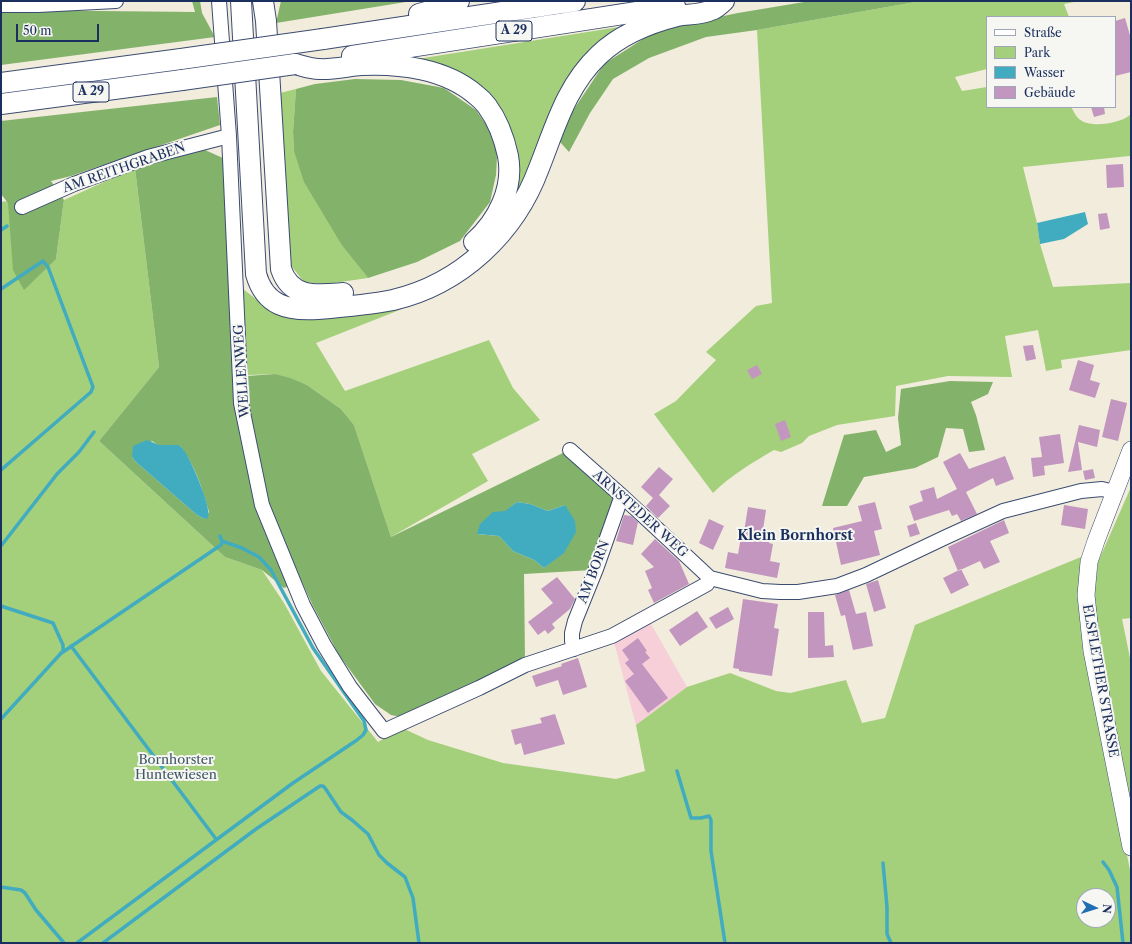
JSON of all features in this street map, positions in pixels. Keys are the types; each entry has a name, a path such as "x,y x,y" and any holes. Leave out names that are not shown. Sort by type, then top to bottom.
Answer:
{"highway":[{"path":"263,1 266,20 280,261 283,275 289,283 302,292 314,295 390,287 441,266 462,253 480,237 493,222 505,197 509,182 509,162 506,143 499,124 486,104 470,89 426,70 392,66 325,64"},
{"path":"330,38 354,24 419,14 459,1"},
{"name":"A 29","path":"1,83 330,38 574,1"},
{"name":"A 29","path":"1,104 295,64 325,64 704,1"},
{"path":"243,4 244,61 255,266 258,281 272,300 278,304 293,309 353,306 392,300 417,292 450,276 468,264 486,250 507,227 519,209 531,189 565,100 579,78 599,55 614,43 655,22 712,10 724,1"}],"main road":[{"name":"ELSFLETHER STRASSE","path":"1131,450 1096,540 1089,562 1086,580 1086,607 1092,651 1131,847"}],"street":[{"path":"1,4 38,5 116,1"},
{"name":"WELLENWEG","path":"219,1 229,136 241,403 262,505 303,605 324,644 350,687 384,731 479,688 525,665 574,649"},
{"path":"243,4 266,20"},
{"name":"AM REITHGRABEN","path":"22,207 74,184 148,157 229,136"},
{"name":"ARNSTEDER WEG","path":"570,450 710,578"},
{"path":"574,649 612,636 707,584 710,578 762,590 791,593 837,586 866,575 912,554 946,536 1003,511 1081,491 1102,489 1114,492"},
{"name":"AM BORN","path":"574,649 572,633 575,621 596,569 620,501 623,497"}],"shaded area":[{"path":"650,622 687,687 636,725 614,642"}],"green space":[{"path":"192,1 200,1 202,13 215,37 1,65 1,10 195,12"},
{"path":"281,1 412,1 276,23"},
{"path":"810,1 921,1 757,30 706,37 649,58 613,79 590,113 569,152 560,142 566,121 604,64 657,30 738,13"},
{"path":"921,1 1079,1 1064,4 1069,16 986,16 986,69 955,77 962,91 986,87 986,108 1072,108 1077,117 1083,121 1097,124 1112,123 1131,114 1131,157 1023,167 1037,223 1040,244 1053,287 1131,283 1131,350 1061,360 1062,368 1046,371 1038,330 1005,336 1012,377 948,376 896,386 895,416 837,425 809,436 802,443 781,452 774,450 734,475 713,493 654,414 676,401 716,360 706,352 756,306 772,303 757,30"},
{"path":"638,24 616,36 502,223 517,176 492,102 392,63"},
{"path":"355,79 401,80 444,88 476,110 494,136 497,157 496,175 490,202 460,241 417,262 368,278 343,247 304,182 294,151 293,132 296,89 315,84"},
{"path":"296,89 293,132 294,151 343,247 368,278 326,284 304,282 289,263 280,93"},
{"path":"217,97 220,125 71,176 51,181 64,200 56,259 24,290 13,270 8,203 1,194 1,121"},
{"path":"205,150 225,159 239,414 289,586 284,588 262,570 225,557 99,441 159,367 135,168","holes":["152,441 158,445 179,445 184,452 194,468 204,495 209,512 205,519 197,515 132,457"]},
{"name":"Bornhorster Huntewiesen","path":"135,168 159,367 99,441 225,557 262,570 284,603 321,671 378,742 402,728 428,740 503,763 616,779 645,771 636,725 687,687 730,673 776,691 790,693 846,680 862,723 885,718 915,625 1081,557 1079,598 1097,706 1131,875 1131,943 1,943 1,202 8,201 56,259 64,200"},
{"path":"243,289 277,315 308,320 355,316 402,309 316,343 345,391 489,340 513,388 540,420 472,454 488,481 391,537 354,425 341,409 307,385 275,374 248,375"},
{"path":"275,374 290,378 307,385 341,409 354,425 391,537 567,451 619,499 592,570 524,574 525,661 401,717 391,715 375,704 339,655 313,606 266,504 246,406 244,382 247,376","holes":["517,502 530,504 548,511 565,505 564,552 544,568 534,560 513,551 499,536 477,534"]},
{"path":"950,381 993,382 988,394 971,402 985,450 969,452 963,429 946,428 938,457 915,468 864,477 847,506 822,506 844,435 876,430 886,452 901,445 898,418 901,389"},
{"path":"1131,487 1131,618 1122,619 1131,663 1131,807 1099,644 1094,597 1098,562"}],"water":[{"path":"1085,212 1088,224 1064,239 1040,244 1037,223"},
{"path":"147,440 159,445 179,445 184,451 205,497 208,518 205,519 197,515 132,457 133,446"},
{"path":"517,502 530,504 548,511 565,505 575,521 576,532 564,553 544,568 534,560 513,551 499,536 477,534 480,524 493,512 505,511"}],"building":[{"path":"1125,18 1131,39 1131,72 1116,76 1116,21"},
{"path":"1091,108 1104,108 1105,114 1094,117"},
{"path":"1123,164 1124,187 1107,188 1106,165"},
{"path":"1107,213 1110,228 1100,230 1098,214"},
{"path":"1033,345 1036,359 1026,361 1023,346"},
{"path":"1078,360 1094,365 1090,380 1100,383 1095,398 1069,390"},
{"path":"757,365 762,374 752,379 747,370"},
{"path":"1111,399 1127,403 1118,441 1102,437"},
{"path":"785,420 791,437 781,441 775,424"},
{"path":"1079,425 1100,430 1097,447 1078,442 1082,470 1068,472"},
{"path":"1060,434 1064,463 1044,466 1045,475 1033,477 1031,458 1042,457 1039,437"},
{"path":"960,453 969,469 1005,456 1014,479 996,486 993,478 966,492 977,514 961,521 957,514 952,516 949,510 914,521 909,506 923,501 920,491 934,487 937,499 957,489 943,462"},
{"path":"659,467 673,479 659,495 670,506 658,518 646,506 653,498 641,487"},
{"path":"1093,469 1095,478 1085,480 1083,471"},
{"path":"875,502 882,529 874,531 880,555 841,565 833,528 862,521 858,506"},
{"path":"1064,505 1088,509 1085,529 1061,525"},
{"path":"748,507 766,510 762,536 770,538 769,543 773,544 770,561 780,563 777,578 725,568 728,552 738,554 742,531 744,532"},
{"path":"624,515 631,516 638,522 633,545 616,541"},
{"path":"709,519 724,526 713,550 699,543"},
{"path":"1004,520 1009,533 990,541 1000,562 984,569 980,561 958,571 948,547"},
{"path":"916,523 920,534 910,537 907,526"},
{"path":"655,539 679,561 689,584 654,603 648,590 652,588 645,571 654,567 641,554"},
{"path":"961,569 969,585 951,594 943,578"},
{"path":"557,577 575,599 570,609 552,624 555,628 548,634 545,630 538,635 528,622 553,603 541,589"},
{"path":"878,580 886,608 874,612 866,584"},
{"path":"849,590 856,614 866,612 873,646 853,650 845,615 841,616 835,595"},
{"path":"743,599 778,604 774,628 779,629 772,676 739,671 739,669 733,668"},
{"path":"728,607 734,619 716,629 709,618"},
{"path":"697,611 708,627 680,646 669,630"},
{"path":"808,612 824,612 825,646 833,645 834,657 808,658"},
{"path":"638,638 647,651 645,652 650,658 642,664 668,698 648,713 625,681 634,674 625,663 629,660 622,650"},
{"path":"578,658 587,687 563,695 558,680 536,687 532,676 562,666 561,664"},
{"path":"555,714 565,744 524,755 521,743 515,745 511,730 542,723 540,718"}],"waterway":[{"path":"1,230 7,226"},
{"path":"1,289 43,261 48,267 93,387 91,392 1,470"},
{"path":"1,546 57,474 79,452 94,432"},
{"path":"77,943 293,783 357,740 366,730 364,721 313,648 271,570 259,557 242,548 222,541 220,536"},
{"path":"60,654 221,545 222,541"},
{"path":"1,606 53,623 63,645 63,651 1,719"},
{"path":"71,646 216,839"},
{"path":"677,771 691,818 709,816 711,820 711,851 725,943"},
{"path":"103,943 256,829 320,786 325,788 341,812 368,834 379,855 405,877 413,898 419,943"},
{"path":"1103,862 1109,870 1117,887 1123,943"},
{"path":"883,863 887,907 887,934 891,943"},
{"path":"1,887 21,890 25,893 36,910 64,943"}],"district":[{"name":"Klein Bornhorst","path":"795,536"}]}
